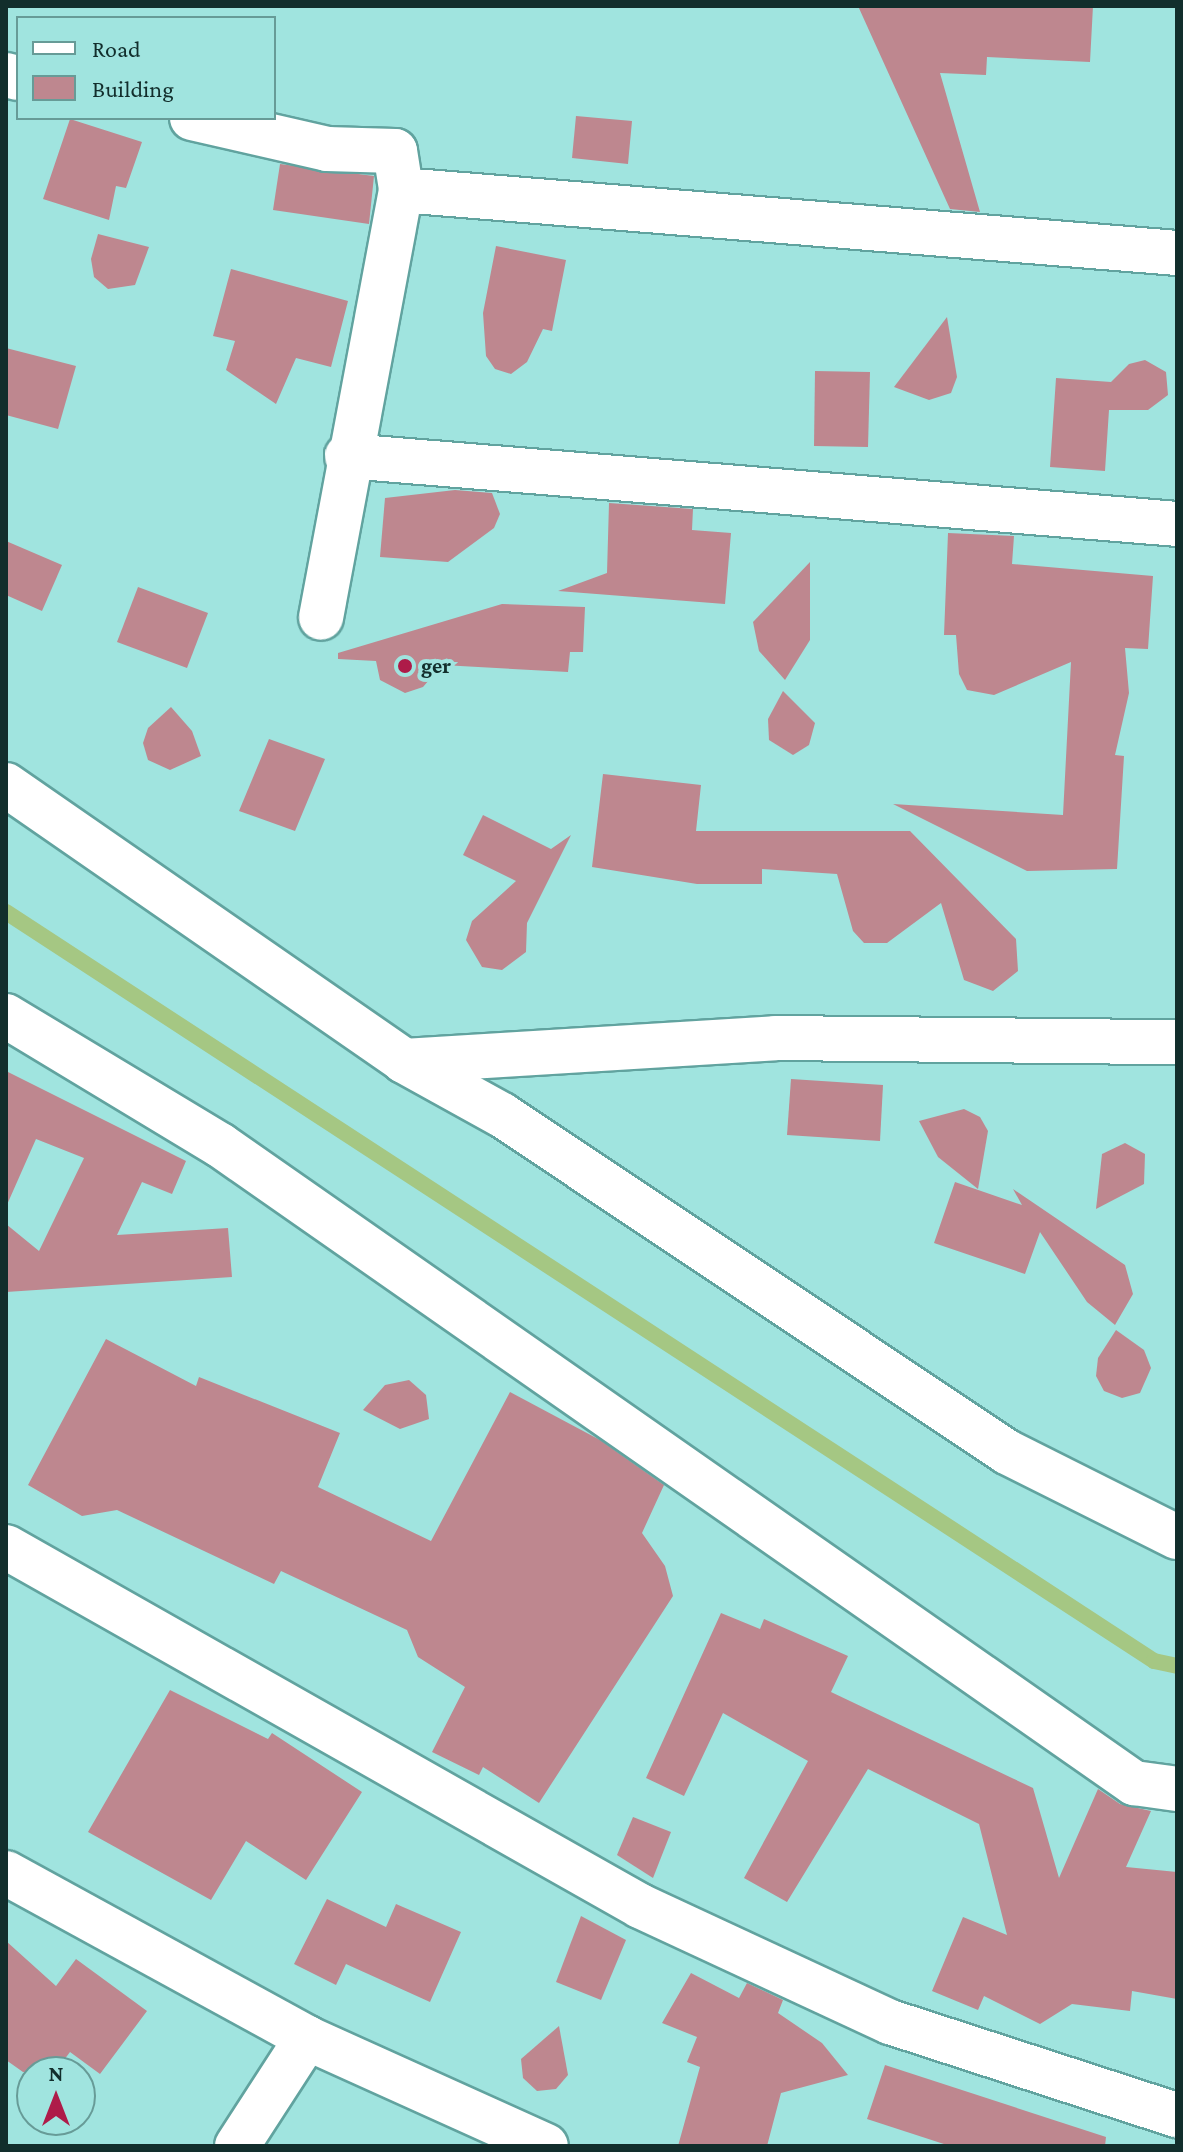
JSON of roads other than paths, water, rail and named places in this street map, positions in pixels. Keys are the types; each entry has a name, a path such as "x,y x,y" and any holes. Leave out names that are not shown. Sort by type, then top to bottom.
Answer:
{"street":[{"path":"201,120 327,149 395,151 401,190 347,456 321,618"},
{"path":"401,190 1177,253"},
{"path":"347,456 1177,524"},
{"path":"6,785 404,1061 502,1115 1007,1452 1177,1537"},
{"path":"6,1016 220,1145 1134,1783 1177,1789"},
{"path":"404,1061 775,1038 1177,1042"},
{"path":"6,1547 640,1906 890,2022 1177,2115"},
{"path":"6,1874 307,2038 546,2146"},
{"path":"237,2146 307,2038"}],"waterway":[{"path":"6,912 1154,1661 1177,1666"}],"place":[{"name":"ger","path":"405,666"}]}
